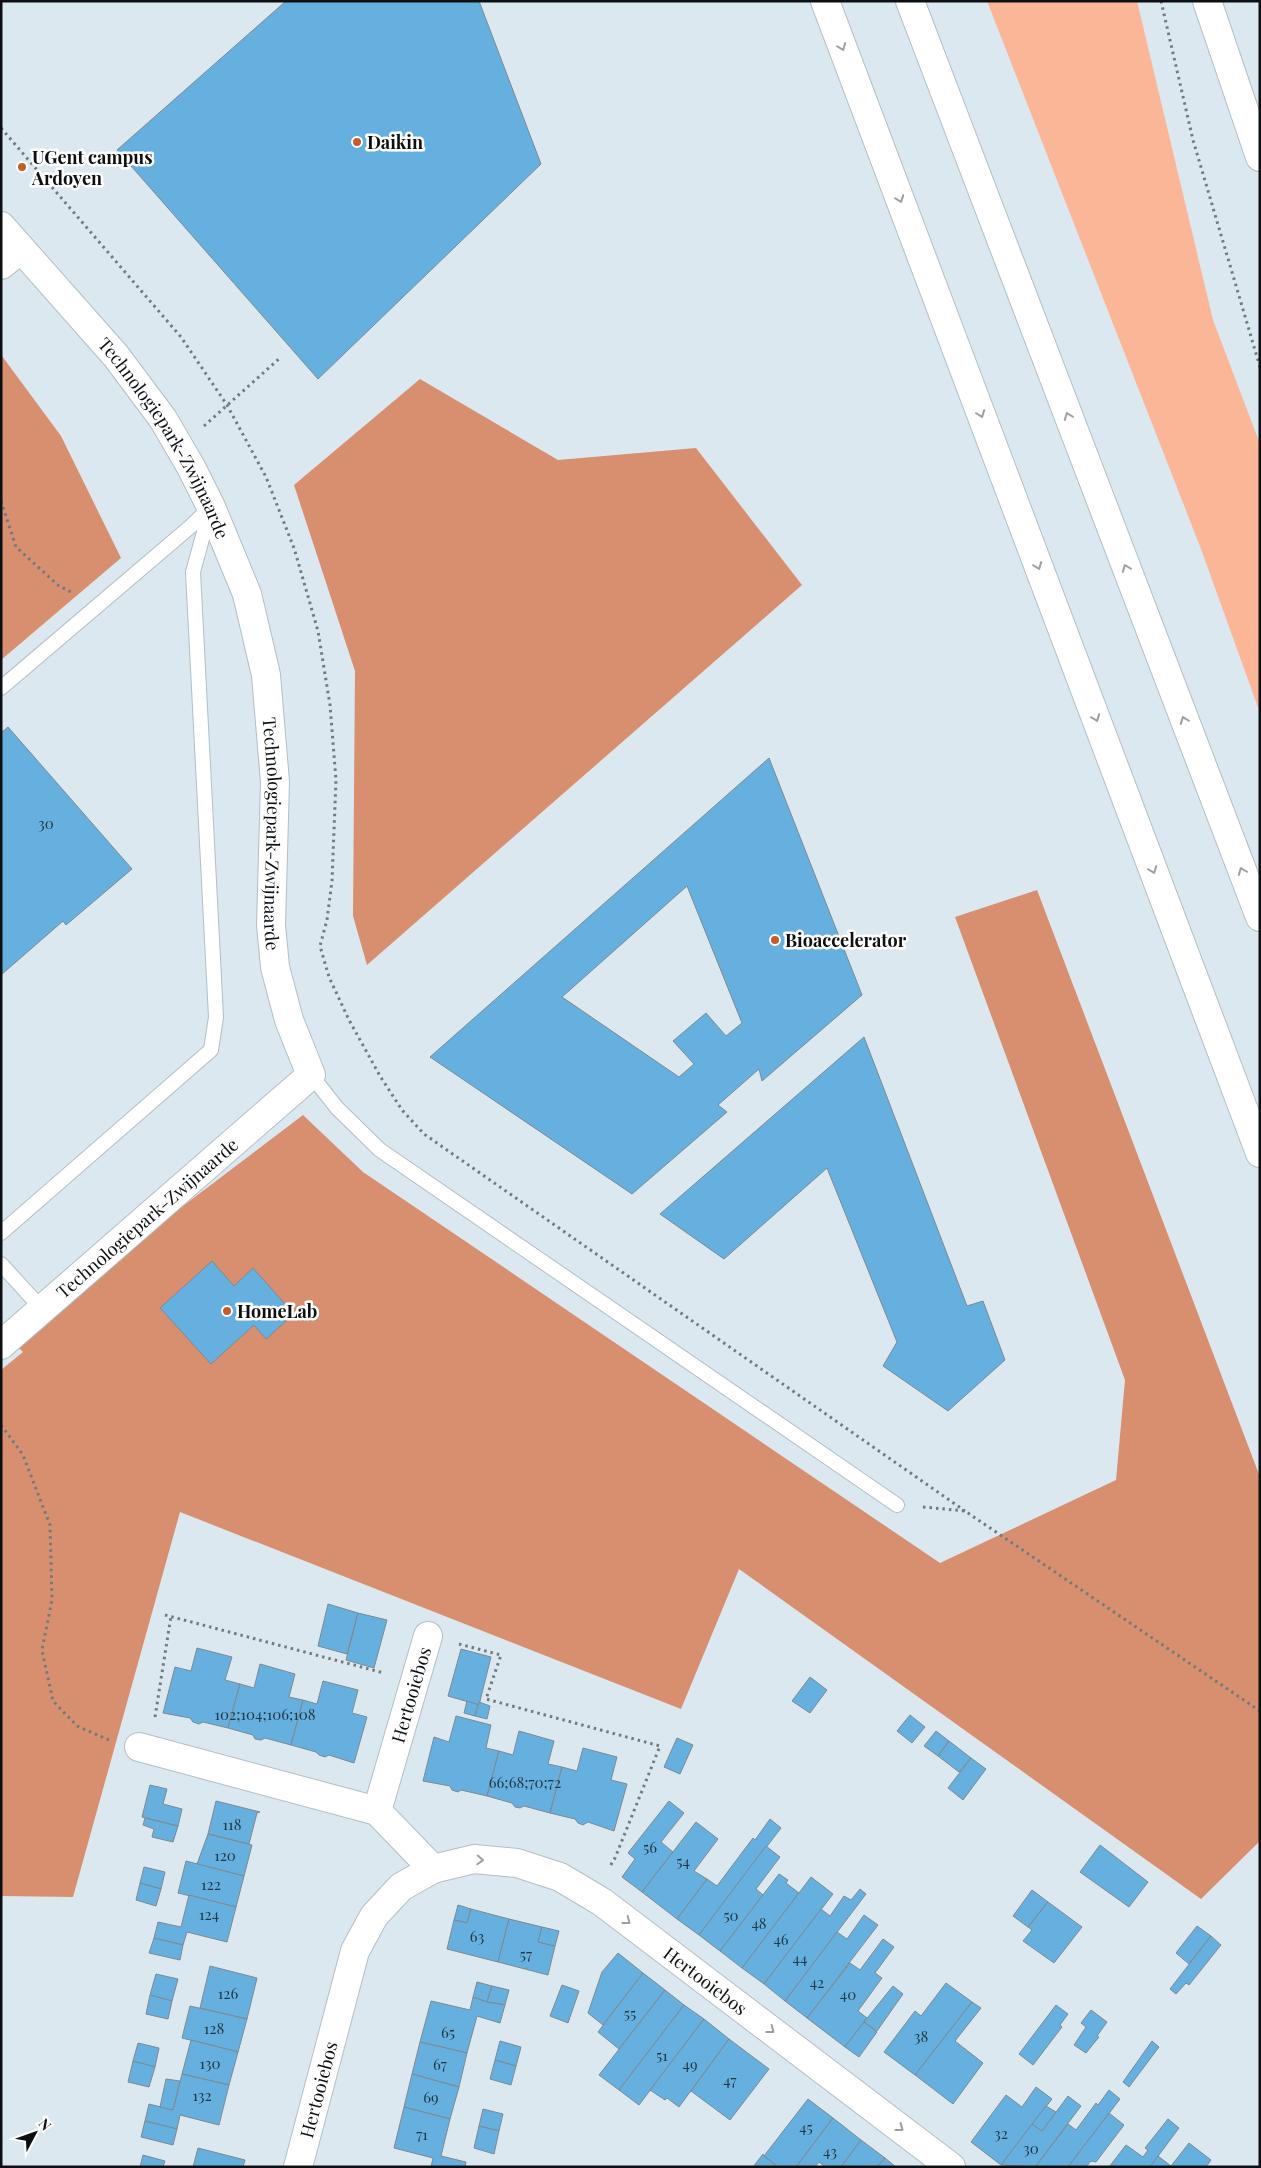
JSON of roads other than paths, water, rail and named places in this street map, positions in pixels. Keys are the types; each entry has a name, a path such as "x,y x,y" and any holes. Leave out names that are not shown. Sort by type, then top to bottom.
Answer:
{"main road":[{"path":"825,1 1260,1152"},
{"path":"910,1 1260,917"},
{"path":"1207,1 1260,158"},
{"path":"1226,1 1260,127"},
{"name":"Technologiepark-Zwijnaarde","path":"1,226 11,257 116,356 163,419 211,506 246,594 266,675 275,782 270,925 275,967 289,1020 311,1075 1,1345"},
{"name":"Hertooiebos","path":"377,1811 428,1636"},
{"path":"144,1748 377,1811 433,1869"},
{"name":"Hertooiebos","path":"298,2167 355,1951 374,1916 401,1887 433,1869 474,1859 517,1863 560,1877 592,1896 949,2166"}],"lane":[{"path":"1,688 190,527 211,506"},
{"path":"1,1233 211,1050 216,1017 193,572 211,506"},
{"path":"311,1075 337,1108 380,1150 897,1505"},
{"path":"1,1264 42,1310"}],"place":[{"name":"Daikin","path":"357,142"},
{"name":"UGent campus Ardoyen","path":"22,167"},
{"name":"Bioaccelerator","path":"775,940"},
{"name":"HomeLab","path":"227,1311"}]}
